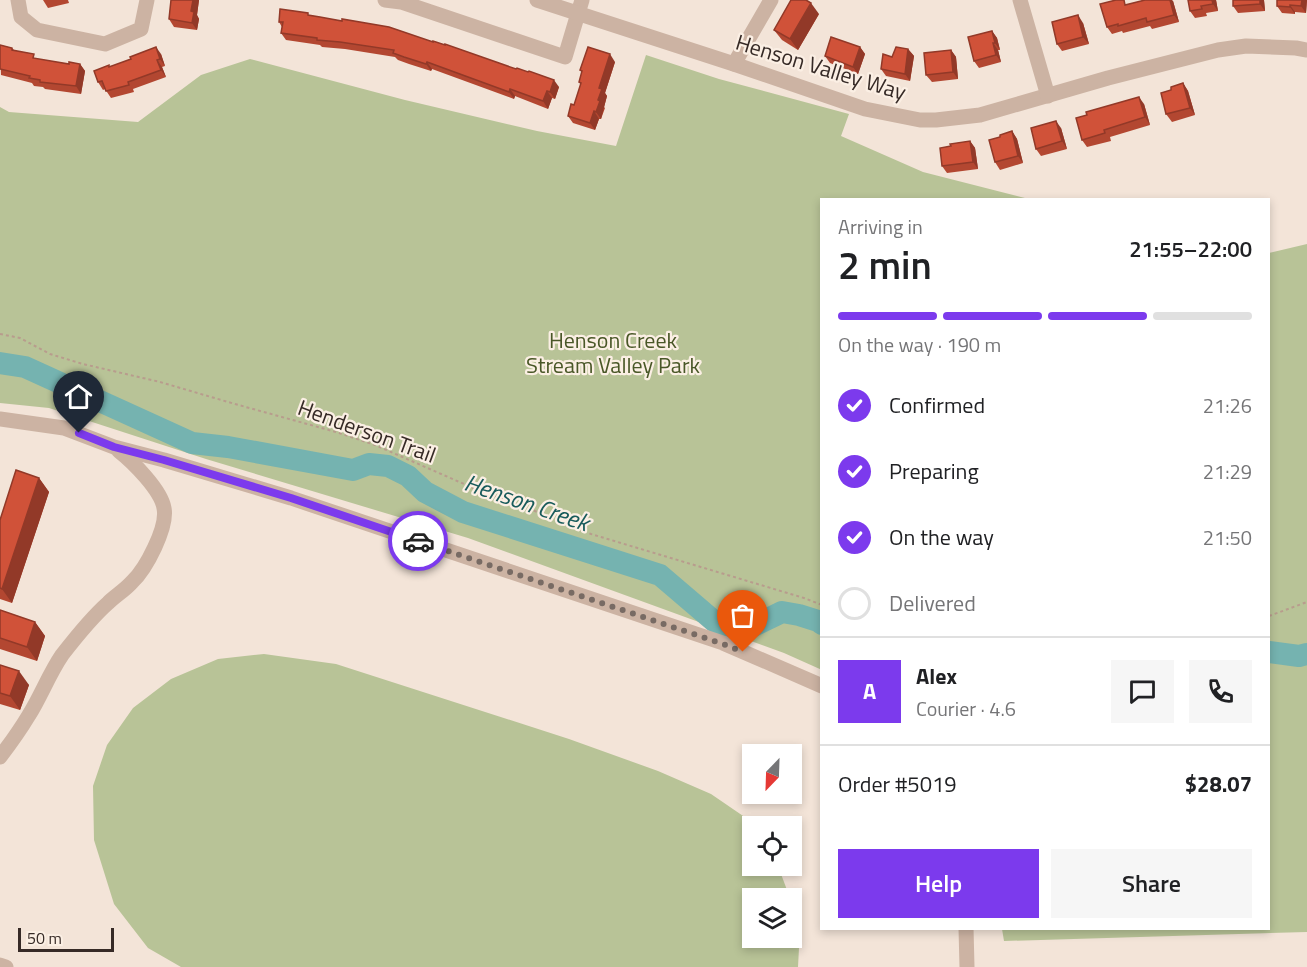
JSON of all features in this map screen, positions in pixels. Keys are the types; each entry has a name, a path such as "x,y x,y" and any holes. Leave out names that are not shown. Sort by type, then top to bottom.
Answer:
{"street":[{"path":"18,0 21,17 37,30 105,44 141,29 147,0"},
{"path":"385,0 401,1 565,57 580,6"},
{"name":"Henson Valley Way","path":"537,0 580,6 734,64 865,109 920,120 980,115 1108,78 1218,50 1246,46 1307,50"},
{"path":"734,64 771,0"},
{"path":"1020,0 1048,96"},
{"path":"0,419 64,428 114,447 291,498 723,644 820,685"},
{"path":"0,757 29,715 61,657 78,634 107,603 133,582 145,566 159,536 164,521 164,508 158,493 132,461 114,447"},
{"path":"966,930 967,967"},
{"path":"0,965 6,967"}],"path":[{"name":"Henderson Trail","path":"0,334 20,338 50,354 160,382 336,432 375,445 480,491 591,534 820,604"},
{"path":"1270,616 1307,602"}],"green space":[{"name":"Henson Creek Stream Valley Park","path":"646,55 719,79 849,114 841,136 923,172 1025,198 820,198 820,669 784,653 468,538 206,459 49,408 0,403 0,107 9,112 138,122 201,75 250,59 405,100 537,131 616,146"},
{"path":"1307,244 1307,932 1004,941 1002,930 1270,930 1270,253"},
{"path":"264,654 336,664 569,739 658,771 711,794 743,816 742,876 782,876 786,888 742,888 742,948 799,948 798,967 181,967 148,948 114,904 94,840 93,786 107,745 133,708 171,679 218,659"}],"building":[{"path":"171,0 193,0 192,23 169,19"},
{"path":"791,0 806,0 811,3 790,39 774,30"},
{"path":"1124,0 1125,5 1145,0 1170,0 1174,15 1147,22 1146,18 1107,27 1100,4"},
{"path":"1188,0 1212,0 1213,4 1190,11"},
{"path":"1233,0 1260,0 1260,4 1233,6"},
{"path":"1277,0 1302,0 1301,6 1290,5 1290,7 1277,6"},
{"path":"280,9 389,27 554,80 550,92 547,91 543,101 510,89 509,92 427,62 426,64 404,57 393,53 394,50 281,33 283,22 279,22"},
{"path":"1078,15 1083,37 1057,44 1052,22"},
{"path":"992,31 996,55 974,61 968,37"},
{"path":"831,37 860,47 853,67 825,56"},
{"path":"0,45 34,54 33,58 80,64 76,86 40,82 40,80 29,78 30,76 0,69"},
{"path":"156,47 161,70 128,82 129,85 106,91 102,81 98,82 94,71 131,59 130,57"},
{"path":"588,47 610,54 599,88 602,89 598,100 600,101 590,123 568,116 581,83 579,82 582,71 580,70"},
{"path":"896,47 908,49 905,74 881,69 883,54 892,57"},
{"path":"951,50 953,72 926,75 924,53"},
{"path":"1183,83 1190,108 1166,114 1161,93"},
{"path":"1139,97 1145,117 1104,130 1105,133 1082,140 1076,118 1087,115 1086,112"},
{"path":"1056,121 1062,141 1036,149 1031,128"},
{"path":"1012,131 1018,156 995,162 989,140"},
{"path":"970,141 973,162 942,166 940,148"},
{"path":"16,470 39,478 2,589 0,588 0,520"},
{"path":"0,610 35,622 27,647 0,638"},
{"path":"0,665 19,671 10,696 0,693"}],"waterway":[{"name":"Henson Creek","path":"0,363 25,367 192,443 228,447 353,470 369,464 388,466 408,476 425,492 463,512 660,575 715,622 733,630 747,629 782,612 820,622"},
{"name":"Henson Creek","path":"1270,652 1299,656 1307,654"}],"way so far":[{"path":"418,541 743,652"}],"route":[{"path":"79,433 114,447 291,498 418,541"}]}
